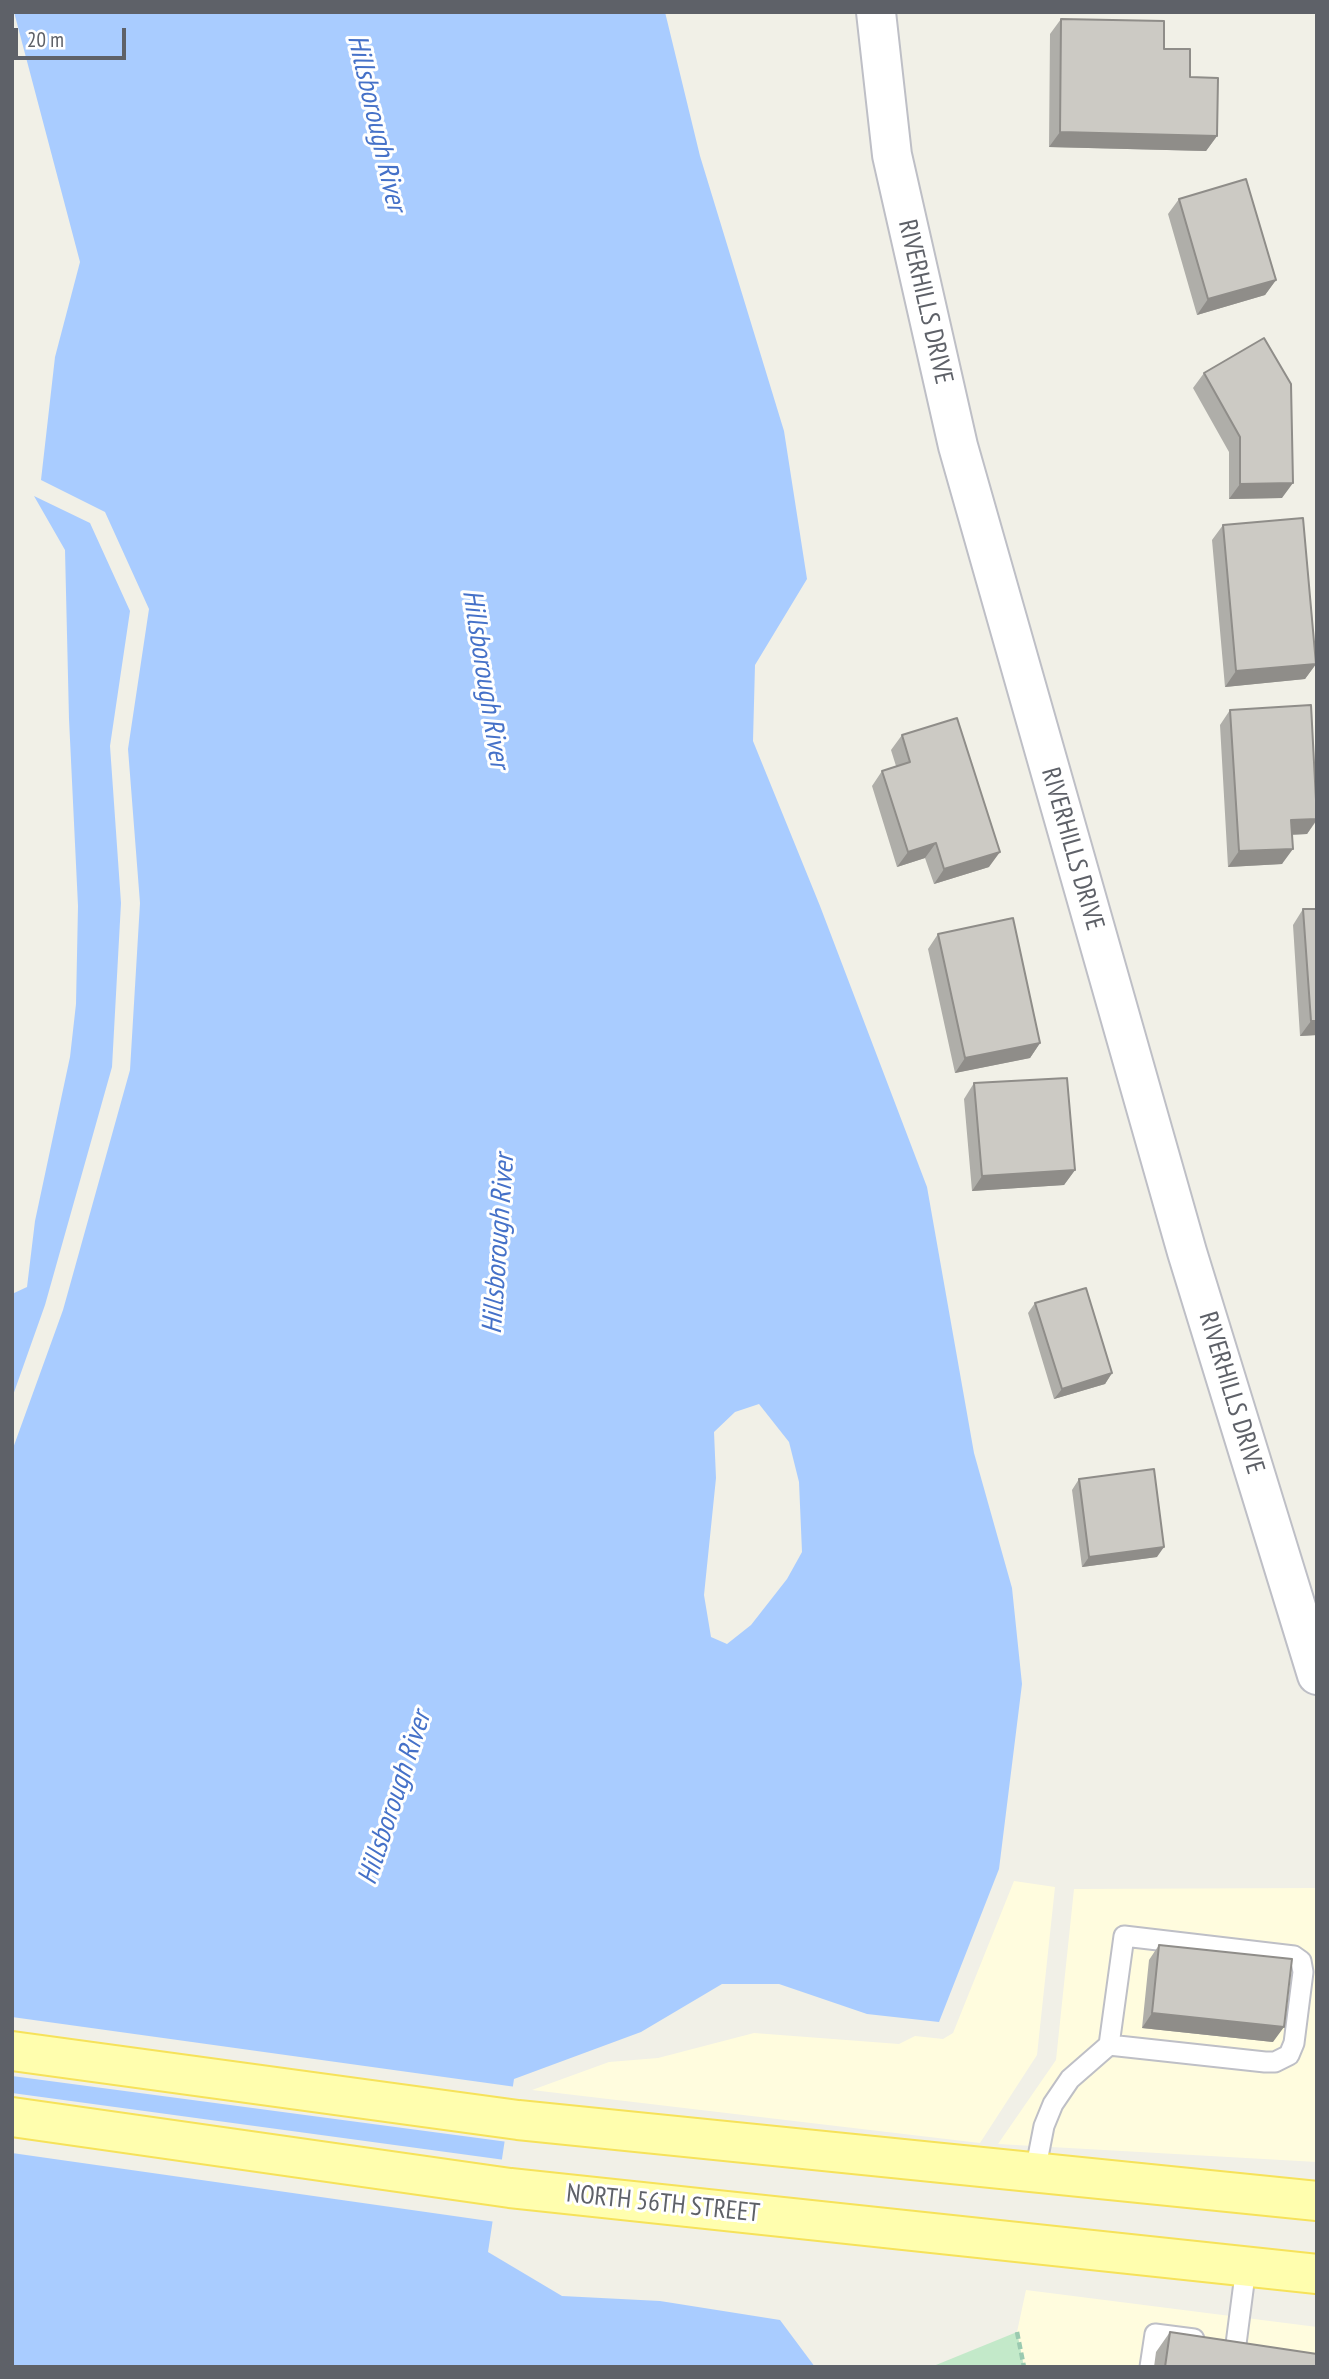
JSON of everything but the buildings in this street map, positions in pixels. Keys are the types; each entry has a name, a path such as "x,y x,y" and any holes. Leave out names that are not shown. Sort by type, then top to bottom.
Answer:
{"main road":[{"path":"12,2051 518,2120 1317,2201"},
{"name":"NORTH 56TH STREET","path":"12,2116 510,2188 1317,2274"}],"street":[{"name":"RIVERHILLS DRIVE","path":"876,12 891,155 958,446 1187,1252 1317,1675"}],"lane":[{"path":"1035,2172 1044,2126 1053,2104 1070,2079 1109,2045 1124,1937 1294,1956 1310,1965 1294,2043 1289,2055 1282,2060 1265,2062 1109,2045"},
{"path":"1236,2344 1246,2267"},
{"path":"1150,2367 1155,2334 1204,2349 1236,2344 1254,2346 1252,2356"}],"path":[{"path":"1017,2332 1024,2367"}],"shaded area":[{"path":"1014,1881 1055,1887 1037,2055 980,2143 532,2090 609,2062 658,2058 754,2033 899,2044 915,2036 943,2039 953,2033"},
{"path":"1317,1888 1317,2162 998,2144 1056,2060 1074,1889"},
{"path":"1026,2290 1317,2327 1317,2367 1024,2367 1017,2332"}],"green space":[{"path":"1017,2332 1024,2367 931,2367"}],"water":[{"name":"Hillsborough River","path":"14,12 665,12 700,156 784,431 807,579 755,665 753,741 820,906 927,1187 974,1453 1012,1588 1022,1684 999,1869 939,2022 867,2014 779,1984 722,1984 641,2032 514,2079 488,2252 562,2296 660,2301 780,2320 815,2367 12,2367 12,1451 63,1310 130,1070 140,903 128,749 149,609 105,512 41,480 55,357 80,262","holes":["759,1404 789,1442 799,1482 802,1552 787,1579 751,1625 727,1644 711,1637 704,1595 716,1478 714,1432 735,1412"]},
{"path":"34,496 90,523 130,611 110,746 121,903 112,1067 45,1305 12,1398 12,1294 27,1287 35,1221 70,1057 76,1004 78,906 69,719 65,550"}],"pier":[{"path":"12,2017 516,2087 508,2142 12,2076"},
{"path":"12,2093 505,2160 496,2222 12,2153"}]}
